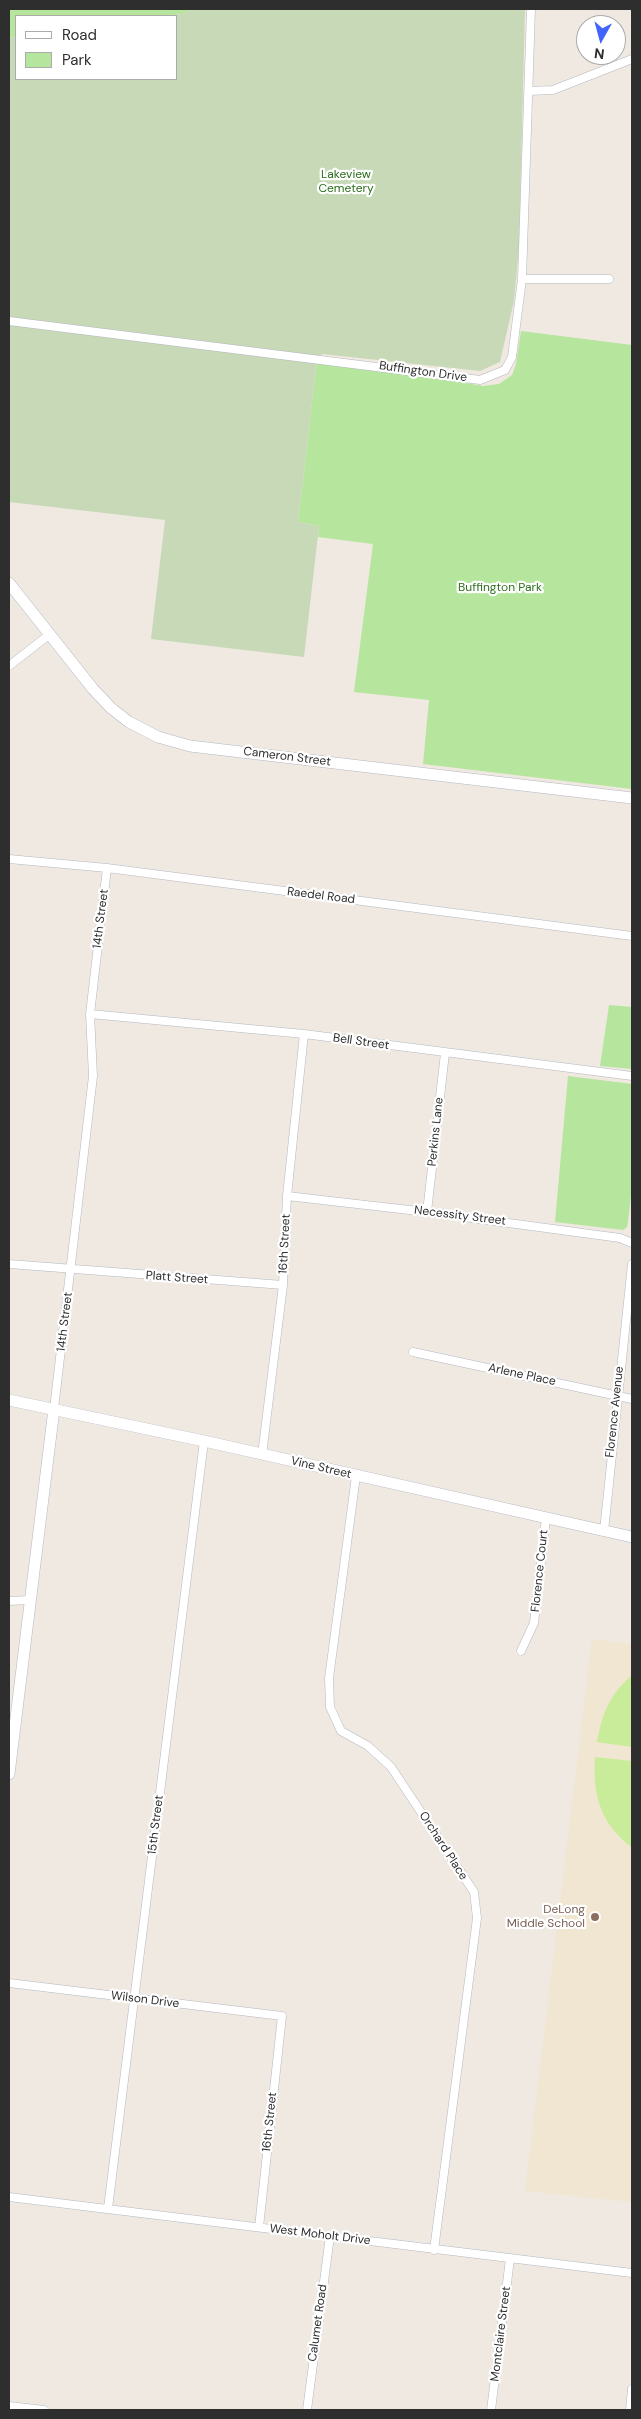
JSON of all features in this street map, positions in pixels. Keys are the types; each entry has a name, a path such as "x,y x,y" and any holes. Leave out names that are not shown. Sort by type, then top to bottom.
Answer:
{"street":[{"name":"Buffington Drive","path":"9,321 480,380 505,370 512,357 522,279 531,9"},
{"path":"529,91 553,90 632,59"},
{"path":"522,279 609,279"},
{"name":"Cameron Street","path":"9,583 93,689 111,708 128,722 158,737 190,746 632,798"},
{"path":"9,666 50,634"},
{"name":"Raedel Road","path":"9,859 107,868 632,936"},
{"name":"14th Street","path":"9,1774 93,1076 90,1014 107,868"},
{"name":"Bell Street","path":"90,1014 304,1034 632,1076"},
{"name":"16th Street","path":"262,1455 283,1285 287,1196 304,1034"},
{"name":"Perkins Lane","path":"427,1212 444,1053"},
{"name":"Necessity Street","path":"287,1196 427,1212 620,1238 632,1242"},
{"name":"Platt Street","path":"9,1264 283,1285"},
{"name":"Florence Avenue","path":"604,1531 616,1396 632,1264"},
{"name":"Arlene Place","path":"413,1352 632,1399"},
{"name":"Vine Street","path":"9,1400 204,1441 632,1537"},
{"name":"15th Street","path":"108,2208 204,1441"},
{"name":"Orchard Place","path":"356,1476 330,1678 330,1707 341,1731 368,1746 391,1767 474,1892 476,1918 434,2250"},
{"name":"Florence Court","path":"521,1651 534,1623 546,1518"},
{"path":"9,1601 29,1600"},
{"name":"Wilson Drive","path":"9,1983 282,2016"},
{"name":"16th Street","path":"259,2228 282,2016"},
{"name":"West Moholt Drive","path":"9,2197 632,2273"},
{"name":"Calumet Road","path":"307,2410 330,2236"},
{"name":"Montclaire Street","path":"491,2410 510,2259"},
{"path":"630,2410 632,2389"},
{"path":"9,2406 44,2410"}],"shaded area":[{"name":"DeLong Middle School","path":"592,1639 632,1644 632,2202 525,2191"}],"green space":[{"path":"9,9 193,9 183,14 174,15 15,15 15,37 9,38"},
{"name":"Lakeview Cemetery","path":"193,9 525,9 519,248 514,301 500,362 480,371 322,354 317,361 298,522 319,526 304,657 151,639 165,520 9,502 9,38 15,37 15,80 178,80 178,15 174,15 183,14"},
{"name":"Buffington Park","path":"521,331 632,345 632,789 423,764 429,700 354,692 373,544 318,537 319,526 298,522 317,361 393,370 483,386 499,384 512,375 516,364"},
{"path":"609,1005 632,1007 632,1069 600,1066"},
{"path":"568,1076 632,1084 632,1187 627,1227 623,1230 555,1222"},
{"path":"632,1675 632,1747 597,1742 602,1721 612,1697"},
{"path":"595,1757 632,1761 632,1847 622,1840 610,1826 601,1808 596,1788"}],"place":[{"name":"DeLong Middle School","path":"595,1917"}]}
